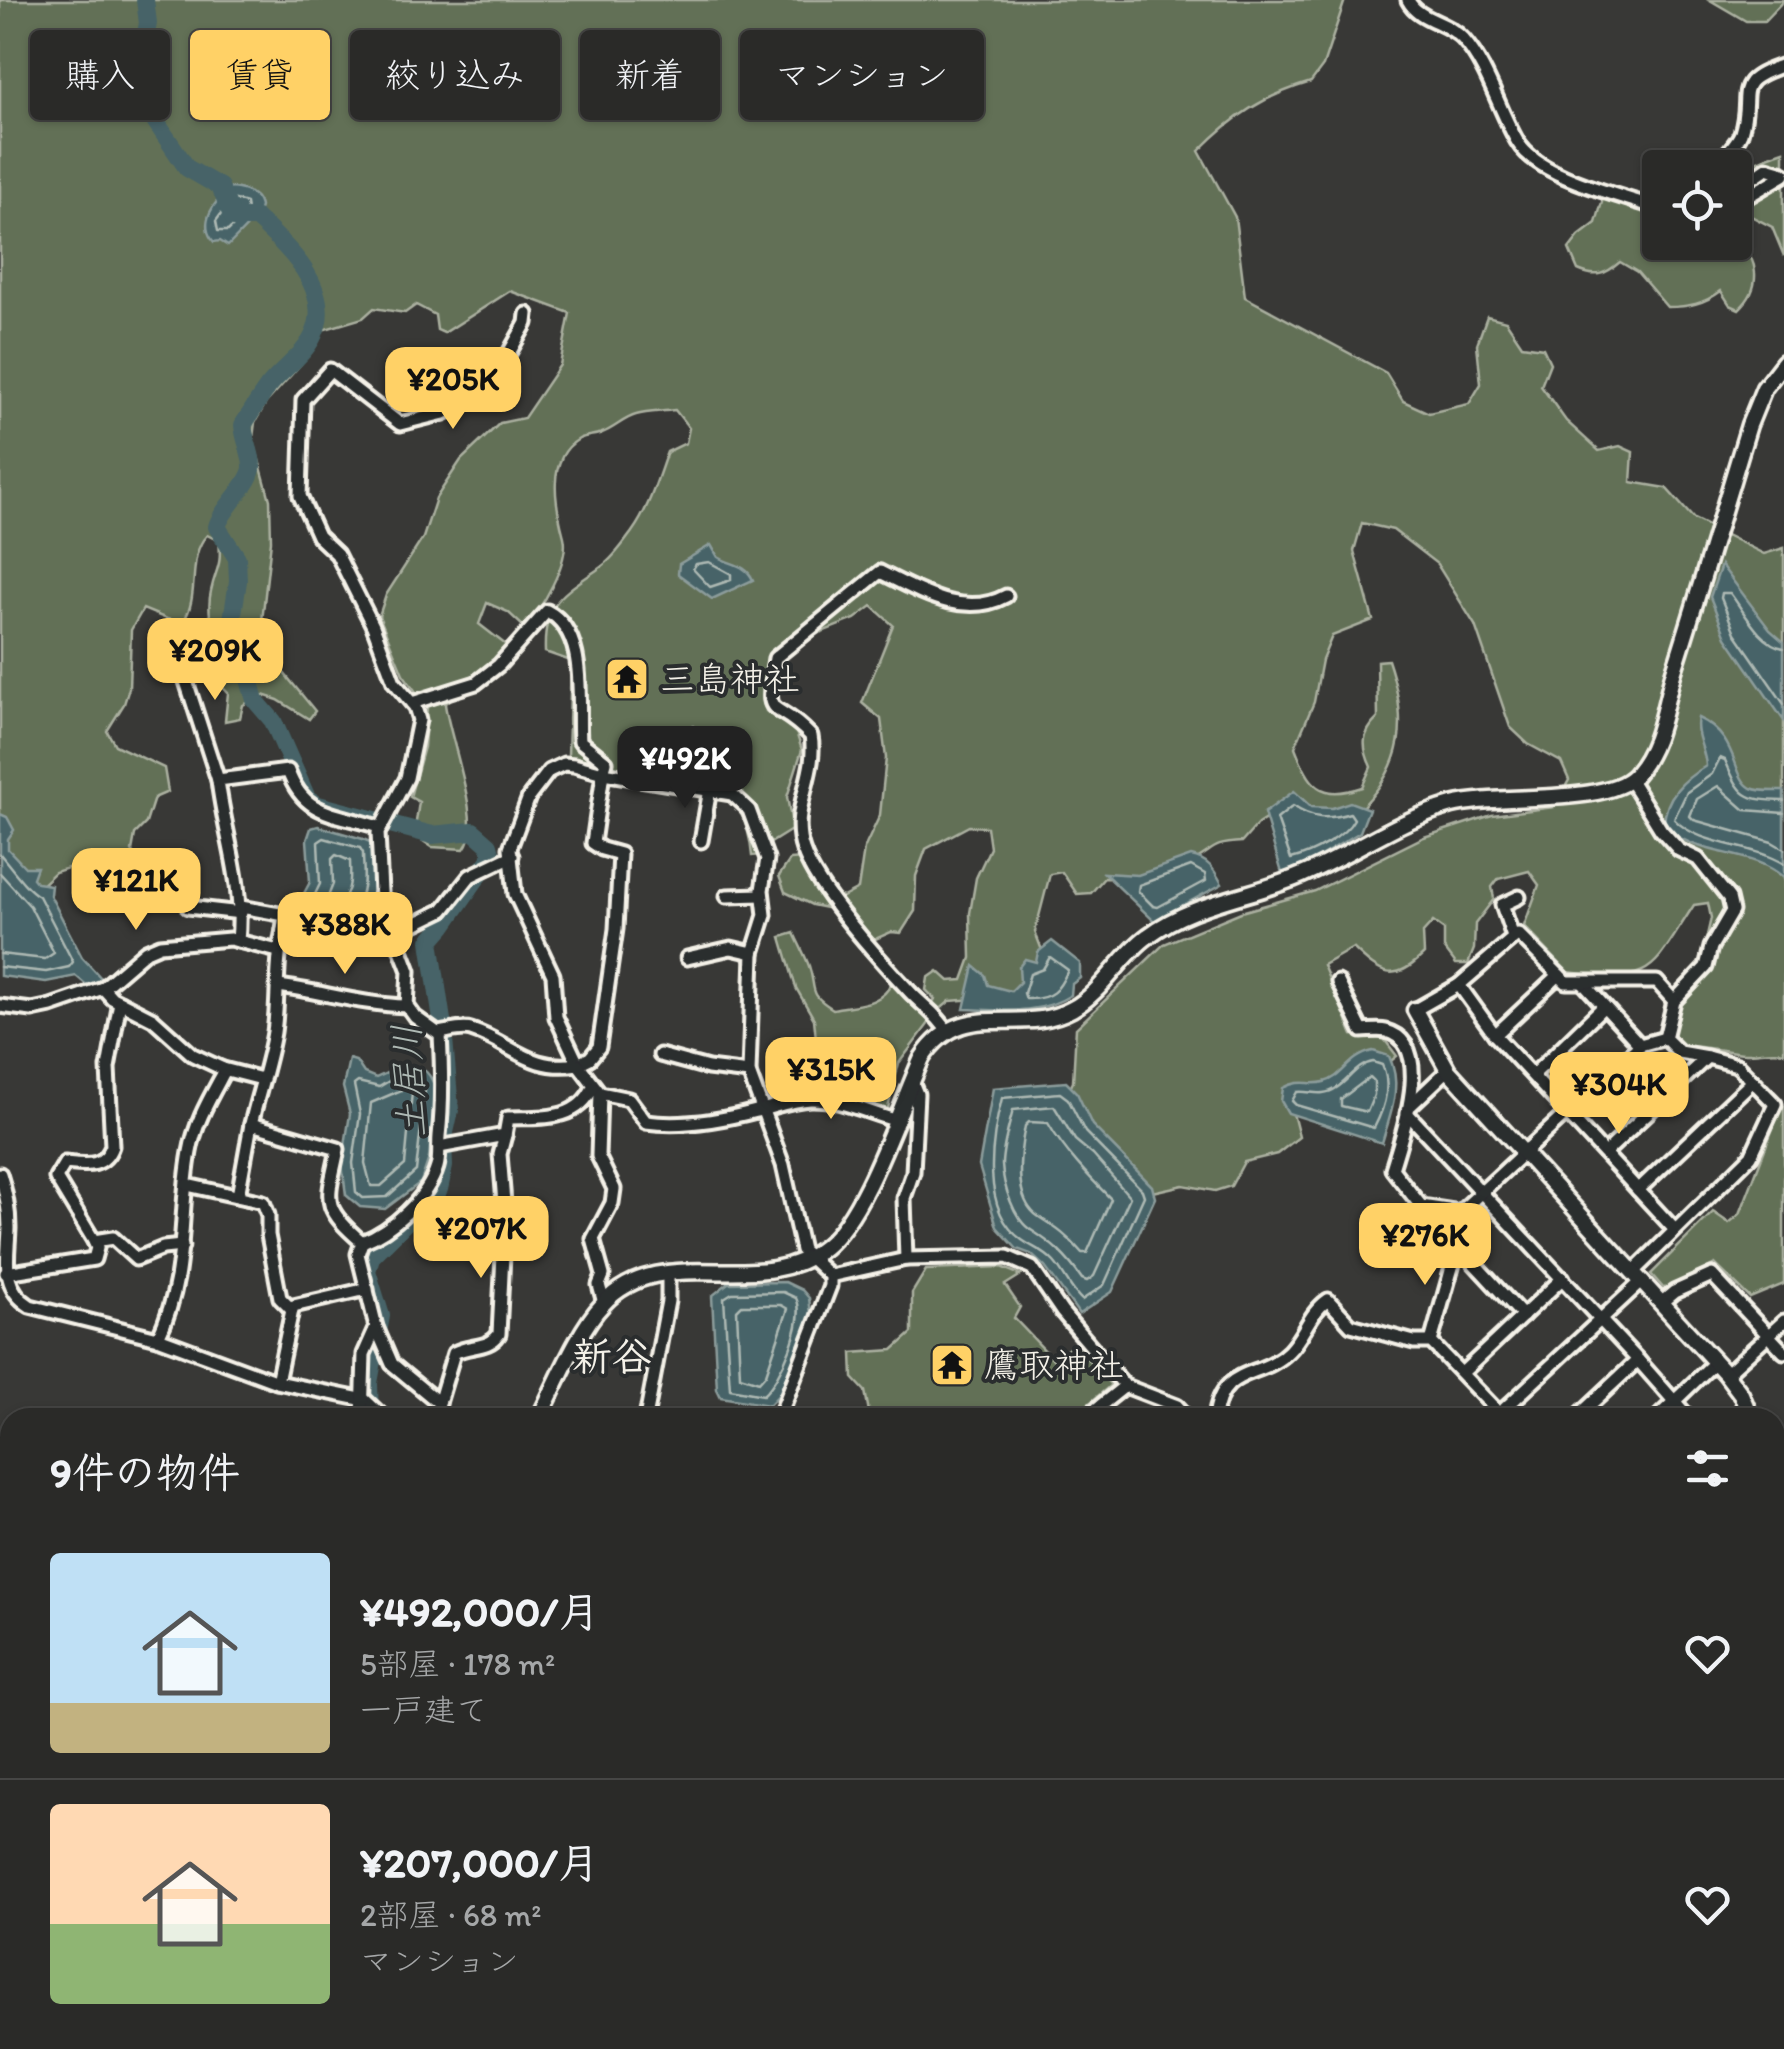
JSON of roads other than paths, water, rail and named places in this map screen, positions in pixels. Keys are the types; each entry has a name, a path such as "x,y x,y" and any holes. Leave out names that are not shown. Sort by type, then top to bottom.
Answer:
{"street":[{"path":"1408,0 1419,14 1462,37 1518,144 1529,157 1559,174 1642,203"},
{"path":"1729,150 1740,136 1745,87 1755,77 1784,66"},
{"path":"1752,179 1768,168 1784,174"},
{"path":"1752,194 1784,174"},
{"path":"283,930 293,927 317,939 344,938 375,914 381,892 378,833 412,766 419,720 412,703 394,682 373,626 337,554 318,536 300,496 303,400 330,370 400,424 444,413 488,392 526,324 526,314"},
{"path":"545,1408 604,1302 636,1280 668,1272 763,1273 794,1265 824,1249 848,1222 912,1082 933,1042 947,1031 966,1022 1042,1019 1063,1013 1087,998 1118,962 1150,934 1180,917 1300,876 1386,829 1423,814 1481,799 1598,794 1630,780 1648,760 1659,734 1671,681 1749,425 1764,388 1784,362"},
{"path":"947,1031 940,1018 892,972 851,923 802,849 798,815 813,750 810,736 772,708 768,700 774,658 880,572 960,606 992,604 1006,596"},
{"path":"375,914 402,950 409,971 408,1006 415,1017 439,1033 468,1029 527,1060 545,1065 578,1064 599,1047 616,929 620,854 593,843 606,762 580,742 579,661 558,617 546,611 500,665 476,683 412,703"},
{"path":"167,649 184,674 218,780 241,910 238,941"},
{"path":"604,1302 599,1285 603,1275 592,1239 612,1203 614,1190 598,1156 596,1090 578,1064 556,1017 553,975 515,894 506,859 518,819 542,778 564,764 732,794 749,810 767,858 762,895 765,915 754,953 749,1073 782,1165 802,1250 830,1276 830,1286 782,1408"},
{"path":"218,780 288,770 309,804 325,813 381,828"},
{"path":"1630,780 1679,850 1698,858 1729,898 1732,911 1711,947 1706,967 1674,1001 1665,1038"},
{"path":"700,841 710,789"},
{"path":"392,935 443,910 470,876 506,859"},
{"path":"727,896 762,895"},
{"path":"1513,938 1502,905 1519,897"},
{"path":"188,906 285,915 278,952 274,1033 238,1196"},
{"path":"1674,1001 1657,982 1566,982 1518,934 1459,984 1415,1010 1448,1070 1721,1368 1747,1408"},
{"path":"0,1006 32,1010 103,988 146,951 160,945 238,941 278,952"},
{"path":"687,958 731,948 754,953"},
{"path":"1495,1035 1559,975"},
{"path":"1338,982 1362,1031 1386,1031 1401,1040 1411,1062 1409,1109 1392,1169 1421,1206 1460,1212"},
{"path":"1582,983 1640,1045"},
{"path":"1459,984 1495,1035 1675,1230"},
{"path":"279,986 330,993 375,1006 408,1006"},
{"path":"103,988 153,1020 194,1054 223,1068 262,1078"},
{"path":"6,1272 92,1261 97,1248 94,1241 56,1178 65,1162 99,1164 112,1146 108,1068 120,1002"},
{"path":"1533,1076 1604,1006"},
{"path":"362,1242 396,1222 427,1188 437,1166 444,1111 439,1033"},
{"path":"1431,1342 1458,1246 1460,1212 1640,1045 1665,1038"},
{"path":"1509,1408 1601,1320 1675,1230 1751,1156 1775,1104 1737,1065 1679,1052 1665,1038"},
{"path":"660,1055 708,1068 749,1073"},
{"path":"1605,1153 1707,1056"},
{"path":"158,1338 172,1309 182,1246 189,1155 196,1126 223,1068"},
{"path":"1409,1109 1448,1070"},
{"path":"1638,1190 1753,1081"},
{"path":"906,1260 904,1198 912,1172 917,1094 912,1082"},
{"path":"596,1090 630,1099 646,1122 664,1124 814,1099 830,1100 895,1120"},
{"path":"438,1408 454,1353 485,1346 500,1334 505,1215 500,1154 508,1118 556,1117 573,1111 596,1090"},
{"path":"1409,1109 1682,1408"},
{"path":"251,1124 338,1149 328,1202 333,1215 362,1242"},
{"path":"439,1147 505,1135"},
{"path":"0,1174 8,1213 6,1272 19,1299 30,1306 158,1338 277,1382 365,1400 373,1408"},
{"path":"187,1185 263,1202 280,1298 292,1310 277,1382"},
{"path":"94,1241 112,1238 136,1259 182,1246"},
{"path":"362,1242 358,1254 366,1288 376,1328 392,1364 438,1404"},
{"path":"1458,1246 1523,1316"},
{"path":"830,1276 906,1260 1007,1257 1032,1268 1062,1312 1125,1386 1168,1401 1176,1408"},
{"path":"648,1408 668,1301 668,1272"},
{"path":"1662,1303 1674,1292 1712,1275 1784,1352"},
{"path":"1462,1373 1563,1278"},
{"path":"289,1307 366,1288"},
{"path":"1216,1408 1218,1396 1234,1380 1288,1352 1313,1310 1328,1300 1351,1325 1414,1342 1431,1342 1495,1408"},
{"path":"1668,1408 1784,1321"},
{"path":"364,1408 364,1354 376,1328"},
{"path":"1587,1408 1638,1360"},
{"path":"1098,1408 1125,1386"}],"water":[{"path":"231,188 253,195 260,207 257,216 228,246 214,242 207,227 214,205"},
{"path":"711,545 718,557 742,568 753,580 712,599 678,574 679,564"},
{"path":"1721,565 1770,630 1784,642 1784,721 1726,637 1710,597"},
{"path":"1698,718 1721,735 1745,783 1763,791 1784,791 1784,878 1755,861 1690,843 1664,824 1677,789 1706,766"},
{"path":"1294,791 1311,807 1332,808 1350,802 1369,809 1360,832 1302,867 1282,873 1264,813"},
{"path":"0,814 7,817 14,830 8,839 8,849 25,867 37,867 33,878 37,883 51,885 50,895 82,957 102,979 90,988 76,976 46,982 0,976"},
{"path":"318,826 363,839 373,848 371,898 357,918 335,930 311,929 294,912 310,882 307,840 311,828"},
{"path":"1191,856 1210,866 1222,884 1154,921 1104,873 1138,875"},
{"path":"1052,941 1080,963 1080,978 1072,984 1071,995 1033,1009 964,1009 974,966 985,975 988,985 1011,991 1020,982 1019,967 1025,959 1036,962 1038,952"},
{"path":"1373,1051 1389,1056 1395,1078 1394,1099 1382,1143 1288,1113 1281,1101 1283,1088 1331,1079 1357,1058"},
{"path":"349,1059 376,1078 394,1066 421,1068 430,1076 435,1090 429,1158 421,1182 385,1209 360,1207 346,1195 342,1164 350,1114 343,1087"},
{"path":"1066,1082 1077,1093 1092,1125 1152,1186 1155,1198 1112,1292 1079,1314 1045,1267 1031,1254 1017,1249 997,1227 979,1166 993,1088"},
{"path":"785,1282 809,1298 811,1314 786,1387 769,1405 721,1397 717,1389 712,1296 728,1283"}],"waterway":[{"name":"土居川","path":"145,0 148,23 135,91 187,168 220,187 233,218 256,218 281,241 304,269 318,301 318,317 310,342 268,387 243,425 251,472 217,527 237,558 232,620 255,700 273,721 307,798 318,805 432,835 473,831 489,845 492,856 430,941 450,1110 443,1141 444,1166 439,1189 371,1257 367,1271 381,1316 369,1383 370,1408"}],"place":[{"name":"三島神社","path":"627,679"},
{"name":"鷹取神社","path":"952,1365"}],"district":[{"name":"新谷","path":"612,1356"}]}
